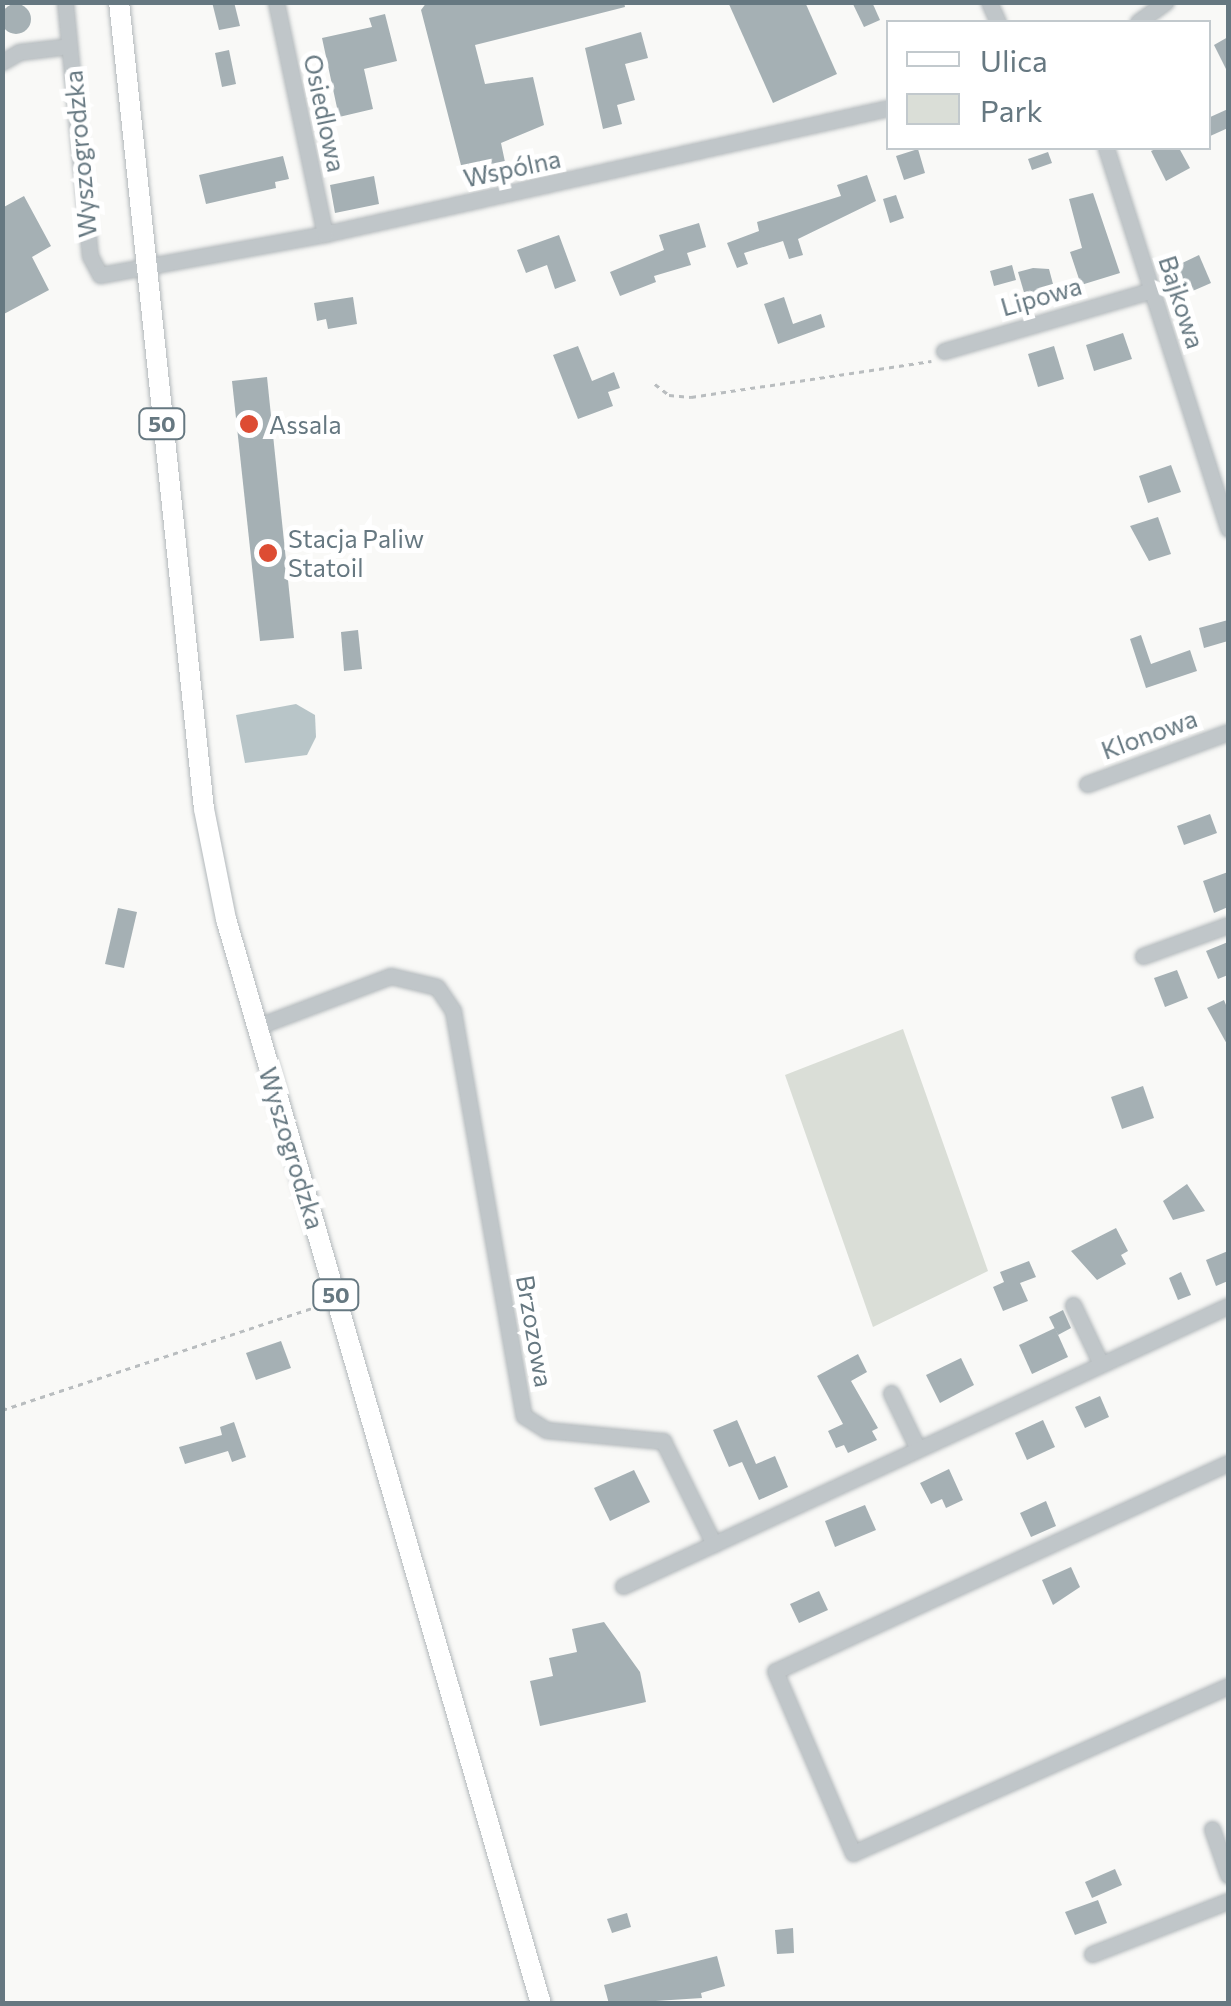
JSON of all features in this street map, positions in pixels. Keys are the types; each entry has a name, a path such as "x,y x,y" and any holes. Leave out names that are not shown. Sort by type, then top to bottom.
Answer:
{"main road":[{"name":"Wyszogrodzka","path":"119,2 204,809 256,1026 541,2004"}],"street":[{"path":"2,62 20,52 70,46 65,2"},
{"name":"Osiedlowa","path":"276,2 326,234"},
{"path":"1141,20 1166,2"},
{"name":"Wyszogrodzka","path":"70,46 92,267 100,275 145,271"},
{"name":"Wspólna","path":"145,271 886,108"},
{"name":"Bajkowa","path":"1107,150 1228,529"},
{"name":"Lipowa","path":"944,350 1152,290"},
{"name":"Klonowa","path":"1087,784 1228,732"},
{"path":"1143,956 1228,925"},
{"name":"Brzozowa","path":"256,1026 392,976 437,987 454,1011 524,1416 546,1430 663,1441 674,1450 714,1544"},
{"path":"1073,1305 1101,1364"},
{"path":"623,1586 1228,1306"},
{"path":"891,1393 918,1449"},
{"path":"1228,1464 775,1671 852,1853 1228,1686"},
{"path":"1212,1829 1228,1875"},
{"path":"1092,1954 1228,1900"}],"path":[{"path":"655,384 669,394 711,394 928,364 944,350"},
{"path":"2,1410 337,1300"}],"green space":[{"path":"903,1029 988,1271 873,1327 785,1075"}],"shaded area":[{"path":"296,704 315,715 316,737 307,755 245,763 236,715"}],"building":[{"path":"212,2 234,2 240,26 219,30"},
{"path":"427,2 624,2 625,7 475,45 485,84 533,77 544,125 501,143 505,162 463,173 421,10"},
{"path":"728,2 805,2 837,74 773,103"},
{"path":"852,2 872,2 880,20 864,27"},
{"path":"16,4 27,8 31,19 27,30 16,34 5,30 1,19 5,8"},
{"path":"385,14 397,61 364,69 373,109 339,117 322,38 372,27 369,18"},
{"path":"641,32 648,58 625,64 635,100 617,105 622,124 603,129 585,48"},
{"path":"1228,37 1228,73 1214,45"},
{"path":"229,50 236,84 222,87 215,53"},
{"path":"1228,109 1228,128 1211,136 1211,117"},
{"path":"918,150 925,173 904,180 896,156"},
{"path":"1180,150 1190,168 1166,181 1151,151"},
{"path":"1048,152 1052,163 1032,170 1028,159"},
{"path":"283,156 289,179 275,182 276,188 206,204 199,175"},
{"path":"867,175 876,201 798,239 803,255 789,259 783,241 744,253 748,264 737,268 727,243 759,231 757,222 841,196 837,185"},
{"path":"374,176 379,204 335,213 330,185"},
{"path":"1093,193 1120,273 1081,285 1070,252 1082,248 1069,199"},
{"path":"896,195 904,218 890,223 883,199"},
{"path":"24,196 51,246 32,257 49,290 2,315 2,208"},
{"path":"699,223 706,247 687,253 691,265 654,276 656,282 620,296 610,272 664,250 659,235"},
{"path":"559,235 576,281 555,289 547,265 526,273 517,250"},
{"path":"1199,255 1211,283 1188,293 1176,266"},
{"path":"1012,265 1016,280 994,286 990,271"},
{"path":"1049,269 1057,299 1028,306 1018,272"},
{"path":"353,297 357,324 328,329 326,319 317,321 314,303"},
{"path":"784,297 793,324 821,314 825,327 778,344 764,304"},
{"path":"1123,333 1132,359 1094,371 1086,345"},
{"path":"578,346 592,381 614,372 620,388 608,392 613,406 578,419 553,355"},
{"path":"1054,346 1064,379 1038,387 1028,354"},
{"name":"Stacja Paliw Statoil","path":"267,377 294,638 260,641 232,381"},
{"path":"1171,465 1181,492 1148,503 1139,476"},
{"path":"1158,517 1171,554 1149,561 1130,526"},
{"path":"1228,620 1228,641 1204,648 1199,628"},
{"path":"358,630 362,669 344,671 341,632"},
{"path":"1141,635 1151,664 1190,650 1197,671 1146,688 1130,639"},
{"path":"1210,814 1217,833 1184,845 1177,826"},
{"path":"1228,872 1228,907 1214,913 1203,881"},
{"path":"118,908 137,912 124,968 105,964"},
{"path":"1228,942 1228,975 1218,979 1206,951"},
{"path":"1177,970 1188,998 1165,1007 1154,978"},
{"path":"1224,1000 1228,1010 1228,1046 1207,1008"},
{"path":"1143,1086 1154,1118 1122,1129 1111,1097"},
{"path":"1187,1184 1205,1211 1173,1220 1163,1201"},
{"path":"1116,1228 1128,1251 1121,1255 1126,1264 1097,1280 1071,1251"},
{"path":"1228,1251 1228,1281 1216,1286 1206,1260"},
{"path":"1029,1261 1036,1277 1020,1283 1028,1301 1003,1311 993,1287 1004,1282 1000,1272"},
{"path":"1181,1272 1191,1295 1178,1300 1169,1278"},
{"path":"1063,1310 1071,1328 1058,1335 1049,1317"},
{"path":"1055,1328 1068,1357 1032,1374 1019,1345"},
{"path":"281,1341 291,1368 256,1380 246,1353"},
{"path":"858,1354 867,1372 851,1381 878,1428 872,1431 877,1440 848,1453 844,1445 836,1448 828,1431 843,1424 817,1376"},
{"path":"961,1358 974,1385 940,1403 926,1375"},
{"path":"1100,1396 1109,1417 1085,1428 1075,1407"},
{"path":"737,1420 756,1464 775,1456 788,1487 759,1500 742,1462 729,1467 713,1430"},
{"path":"1043,1420 1055,1447 1027,1460 1015,1433"},
{"path":"234,1422 246,1457 232,1462 228,1451 185,1464 179,1447 222,1435 220,1427"},
{"path":"949,1469 963,1500 946,1508 942,1499 931,1504 920,1483"},
{"path":"634,1470 650,1502 610,1521 594,1488"},
{"path":"1046,1501 1056,1526 1031,1537 1020,1513"},
{"path":"865,1505 876,1530 835,1547 825,1521"},
{"path":"1071,1567 1080,1587 1053,1605 1042,1580"},
{"path":"819,1591 828,1610 799,1623 790,1604"},
{"path":"604,1622 640,1672 646,1702 540,1726 530,1681 553,1676 549,1658 577,1652 572,1629"},
{"path":"1115,1869 1122,1885 1092,1898 1085,1882"},
{"path":"1098,1900 1107,1923 1075,1935 1065,1912"},
{"path":"627,1913 631,1927 612,1933 607,1919"},
{"path":"793,1928 794,1953 777,1954 775,1930"},
{"path":"717,1956 725,1986 701,1993 702,1998 609,2004 604,1985"}],"place":[{"name":"Assala","path":"249,424"},
{"name":"Stacja Paliw Statoil","path":"268,553"}]}
